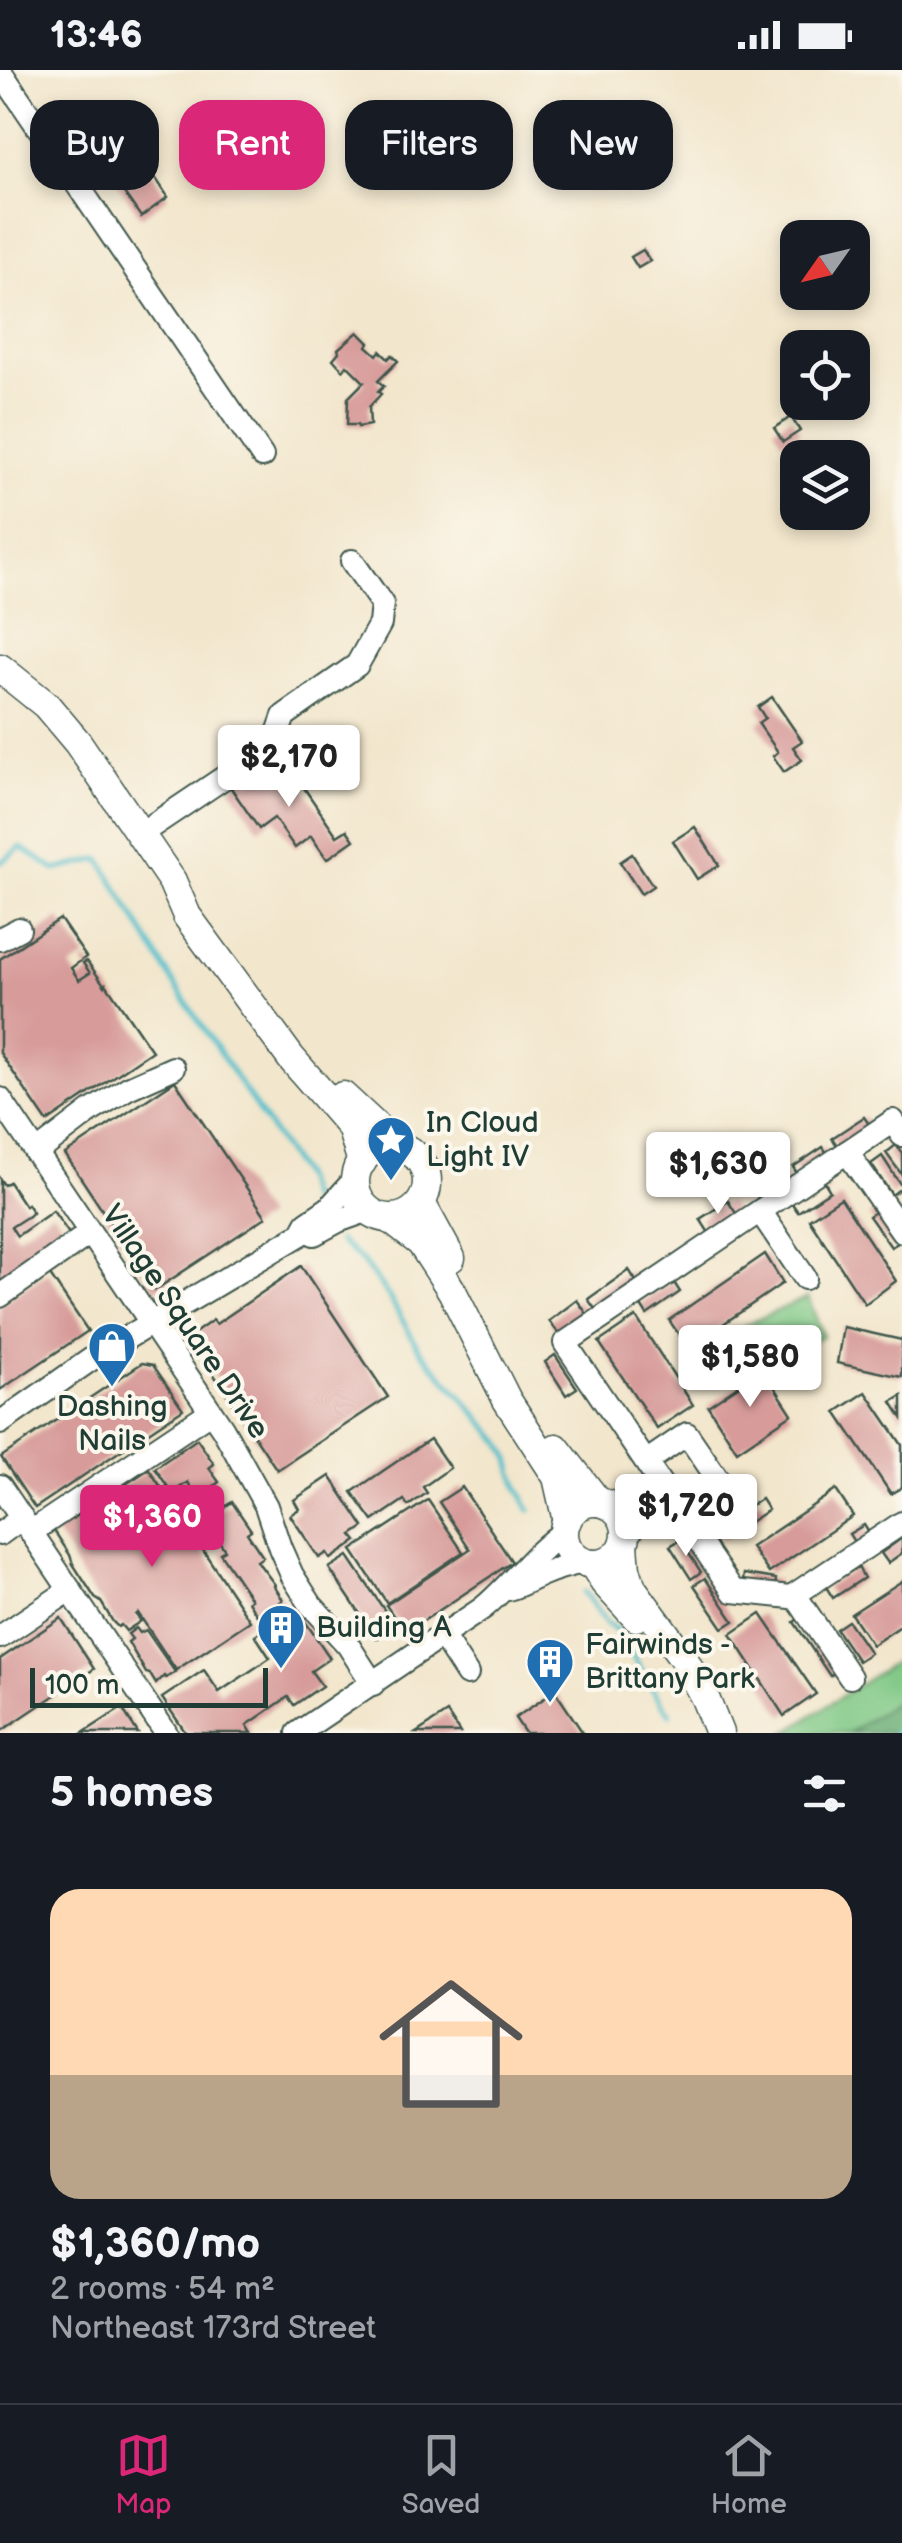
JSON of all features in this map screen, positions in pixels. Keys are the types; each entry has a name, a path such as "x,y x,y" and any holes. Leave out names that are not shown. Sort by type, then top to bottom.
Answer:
{"main road":[{"path":"0,668 46,704 78,742 172,881 186,916 291,1058 351,1127 358,1170 356,1191 361,1202 421,1243 438,1266 507,1400 557,1478 569,1549 588,1563 633,1613 660,1651 700,1733"},
{"path":"172,881 202,906 319,1074 397,1146"},
{"path":"358,1170 374,1150 385,1146 409,1150 426,1169 426,1193 413,1212 402,1217 380,1215"},
{"path":"421,1203 476,1299 499,1359 515,1386 570,1470 625,1524 626,1569 632,1588 690,1669 718,1733"},
{"path":"566,1526 579,1507 606,1506"},
{"path":"588,1563 612,1560 624,1543"}],"street":[{"path":"0,71 262,456"},
{"path":"140,834 265,750 278,733 284,716 358,665 380,624 382,604 352,562"},
{"path":"36,1153 104,1103 172,1068"},
{"name":"Village Square Drive","path":"0,1099 248,1472 266,1506 292,1575 311,1605 348,1644 373,1684"},
{"path":"902,1135 893,1121 565,1342 734,1591 791,1597 902,1523"},
{"path":"847,1152 902,1231"},
{"path":"301,1234 307,1223 329,1208 358,1170"},
{"path":"760,1211 806,1278"},
{"path":"0,1423 93,1358 301,1234 314,1234 348,1216 380,1215"},
{"path":"0,1296 90,1233"},
{"path":"0,1534 26,1525 210,1412"},
{"path":"646,1462 687,1434 734,1503 693,1531"},
{"path":"0,1486 166,1733"},
{"path":"606,1506 666,1492"},
{"path":"624,1543 637,1522 666,1492"},
{"path":"298,1733 443,1637 504,1590 566,1526"},
{"path":"504,1590 564,1567 588,1563"},
{"path":"0,1637 70,1590"},
{"path":"795,1595 850,1677"},
{"path":"443,1637 467,1674"}],"green space":[{"path":"808,1297 823,1336 760,1368 743,1326"},
{"path":"902,1657 902,1733 785,1733"},
{"path":"902,1698 902,1733 849,1733"}],"building":[{"path":"159,183 168,197 141,217 122,190 159,190"},
{"path":"643,250 650,261 638,268 631,257"},
{"path":"358,332 377,355 380,351 388,359 392,355 398,361 378,381 384,386 369,407 370,425 358,427 347,425 348,398 364,382 347,365 343,370 333,359 338,349"},
{"path":"793,420 800,431 782,440 774,428"},
{"path":"772,697 802,741 793,747 802,760 784,772 773,756 778,752 758,723 765,718 758,707"},
{"path":"270,766 276,776 289,766 337,836 347,830 354,840 327,859 311,836 295,848 274,818 259,829 231,788 246,778 249,782"},
{"path":"695,827 719,865 697,879 673,841"},
{"path":"632,854 653,886 641,894 620,862"},
{"path":"60,919 86,957 71,968 79,980 90,973 83,963 87,961 152,1051 47,1122 0,1053 0,959"},
{"path":"175,1081 266,1217 155,1290 65,1154"},
{"path":"864,1117 871,1127 839,1148 832,1138"},
{"path":"896,1145 902,1153 902,1175 886,1153"},
{"path":"823,1147 828,1155 798,1175 793,1167"},
{"path":"882,1156 902,1187 892,1195 871,1164"},
{"path":"779,1171 787,1183 760,1200 752,1188"},
{"path":"0,1179 4,1185 9,1182 33,1213 11,1227 17,1236 53,1211 72,1238 0,1286"},
{"path":"824,1181 830,1191 798,1212 791,1202"},
{"path":"841,1198 896,1281 865,1304 809,1219"},
{"path":"728,1201 737,1215 709,1233 700,1219"},
{"path":"879,1209 901,1241 891,1247 869,1216"},
{"path":"765,1254 783,1283 688,1348 669,1320"},
{"path":"301,1266 388,1397 277,1470 189,1337 213,1320 216,1324"},
{"path":"629,1270 636,1281 595,1309 588,1299"},
{"path":"48,1272 88,1331 0,1390 0,1304"},
{"path":"673,1281 680,1292 647,1315 640,1304"},
{"path":"577,1300 587,1314 559,1334 549,1321"},
{"path":"636,1317 693,1405 657,1429 599,1342"},
{"path":"843,1327 902,1340 902,1377 837,1363"},
{"path":"785,1343 788,1352 772,1357 769,1348"},
{"path":"555,1355 577,1388 566,1395 545,1362"},
{"path":"142,1363 153,1365 183,1409 35,1508 1,1457"},
{"path":"763,1369 792,1414 737,1451 708,1406"},
{"path":"866,1392 902,1445 902,1487 891,1494 836,1412"},
{"path":"902,1396 902,1418 892,1402"},
{"path":"197,1439 214,1464 209,1468 219,1482 214,1486 221,1495 202,1508 188,1482 172,1493 155,1468"},
{"path":"430,1439 450,1468 423,1487 427,1493 408,1506 404,1500 373,1521 352,1492"},
{"path":"149,1469 250,1621 176,1670 138,1613 141,1621 126,1631 113,1622 53,1529"},
{"path":"330,1476 364,1527 352,1535 357,1541 331,1559 327,1553 319,1558 290,1515 299,1509 294,1500"},
{"path":"462,1487 512,1562 405,1633 386,1605 470,1549 439,1502"},
{"path":"836,1490 853,1516 769,1573 751,1547"},
{"path":"761,1499 768,1510 724,1539 717,1528"},
{"path":"428,1500 463,1552 387,1603 352,1550"},
{"path":"232,1502 263,1557 257,1561 283,1600 258,1617 248,1601 251,1599 220,1553 225,1550 208,1524 214,1520 211,1516"},
{"path":"864,1525 871,1536 856,1545 849,1534"},
{"path":"902,1538 902,1553 888,1563 881,1553"},
{"path":"680,1540 701,1572 691,1579 670,1546"},
{"path":"348,1556 395,1626 377,1639 329,1568"},
{"path":"858,1567 864,1578 833,1598 826,1587"},
{"path":"744,1574 776,1579 775,1590 742,1585"},
{"path":"705,1578 734,1621 723,1628 694,1585"},
{"path":"902,1581 902,1625 872,1645 851,1614"},
{"name":"Building A","path":"296,1608 330,1658 311,1671 322,1686 294,1705 288,1697 247,1725 252,1733 186,1733 162,1698 204,1670 219,1692 270,1658 255,1635"},
{"path":"761,1614 816,1694 784,1716 731,1634"},
{"path":"805,1614 841,1668 830,1676 794,1622"},
{"path":"61,1618 94,1669 0,1732 0,1659"},
{"path":"848,1621 870,1653 858,1661 836,1629"},
{"path":"136,1628 140,1633 146,1630 175,1672 156,1684 128,1642 132,1639 128,1634"},
{"name":"Fairwinds - Brittany Park","path":"555,1691 583,1733 525,1733 515,1718"},
{"path":"122,1708 138,1733 83,1733"},
{"path":"447,1713 460,1733 416,1733"}],"waterway":[{"path":"0,863 21,847 55,870 100,859 173,982 302,1177 309,1199"},
{"path":"339,1241 362,1261 389,1297 419,1349 501,1442 530,1510"},
{"path":"584,1592 607,1624 617,1630 670,1714"},
{"path":"894,1733 902,1729"}],"place":[{"name":"In Cloud Light IV","path":"391,1182"},
{"name":"Dashing Nails","path":"112,1388"},
{"name":"Building A","path":"281,1670"},
{"name":"Fairwinds - Brittany Park","path":"550,1704"}]}
